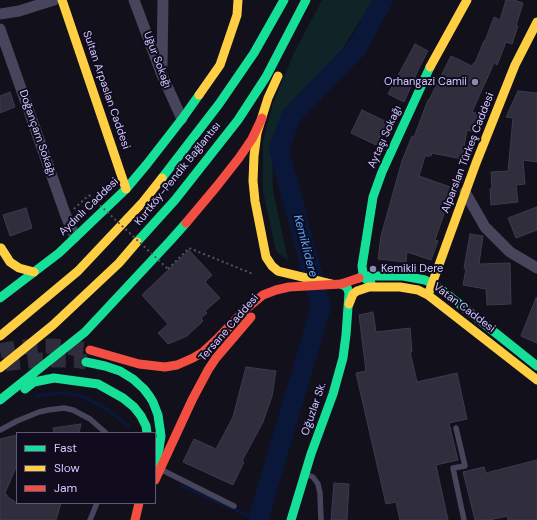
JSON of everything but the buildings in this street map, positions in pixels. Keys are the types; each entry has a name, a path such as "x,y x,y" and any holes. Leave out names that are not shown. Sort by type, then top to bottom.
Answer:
{"main road":[{"name":"Sultan Arpaslan Caddesi","path":"62,0 126,189"},
{"name":"Aydınlı Caddesi","path":"0,298 59,253 126,189 147,164 182,119 220,65 237,15 238,0"},
{"name":"Kurtköy-Pendik Bağlantısı","path":"0,336 78,271 143,202 218,104 254,53 284,0"},
{"name":"Kurtköy-Pendik Bağlantısı","path":"0,368 53,325 92,289 119,263 175,200 238,120 262,83 306,0"},
{"name":"Aytaşı Sokağı","path":"365,276 362,266 373,197 382,172 428,70 467,0"},
{"name":"Alparslan Türkeş Caddesi","path":"428,295 465,192 515,65 537,22"},
{"path":"282,69 268,98 257,133 254,156 253,181 255,201 266,257 272,266 278,271 337,284 355,276 362,266"},
{"path":"0,400 85,332 170,241 239,158 252,139 262,118"},
{"path":"1,246 10,262 19,268 34,272"},
{"path":"0,266 1,246"},
{"path":"0,325 78,271"},
{"path":"365,276 366,279 380,286"},
{"path":"90,350 138,364 165,367 177,365 203,352 247,308 263,295 289,287 337,284 365,276 382,276 416,278 425,280 432,284 443,291 537,366"},
{"name":"Oğuzlar Sk.","path":"291,520 305,474 333,394 343,358 349,304 349,290 347,287 337,284"},
{"name":"Vatan Caddesi","path":"349,304 357,291 369,287 400,286 418,290 428,295 537,380"},
{"name":"Tersane Caddesi","path":"158,466 201,382 216,358 268,301 279,291 289,287"},
{"path":"86,362 120,371 133,379 150,397 156,409 160,426 161,436 158,466"},
{"path":"0,406 34,382 54,378 98,384 123,398 134,407 141,416 146,426 147,432"},
{"path":"136,520 138,504"},
{"path":"136,520 144,504"}],"street":[{"path":"0,14 19,11 54,0"},
{"name":"Uğur Sokağı","path":"134,0 162,75 182,119"},
{"path":"162,75 163,0"},
{"name":"Doğançam Sokağı","path":"0,29 66,216 75,237"},
{"path":"465,192 485,227 510,252 537,268"}],"lane":[{"path":"0,430 39,412 64,408 73,410 90,420 105,432"},
{"path":"456,428 465,466 453,468 464,520"},
{"path":"158,466 234,506"},
{"path":"305,474 313,477 318,484 320,493 321,520"},
{"path":"90,520 97,504"}],"path":[{"path":"66,216 89,195 168,269 189,248 253,274"}],"green space":[{"path":"322,0 373,0 334,62 286,110 272,151 273,190 288,260 276,251 263,191 263,141 273,103 294,53"}],"waterway":[{"name":"Kemiklidere","path":"258,520 321,307 279,149 291,116 357,48 383,0"},
{"path":"35,396 66,393 81,396 102,406 129,426"},
{"path":"182,486 258,520"}],"tunnel":[{"path":"0,351 21,347 54,346 90,350"},
{"path":"5,364 41,360 75,360 86,362"}],"traffic: fast":[{"path":"162,178 219,104 254,53 284,0"},
{"path":"137,242 175,200 238,120 266,77 306,0"},
{"path":"371,283 366,279 362,266 373,197 382,172 430,67"},
{"path":"0,298 59,253 126,189 182,119 199,95"},
{"path":"0,400 85,332 186,223"},
{"path":"359,278 365,276 403,276 425,280 443,291 537,366"},
{"path":"291,520 311,454 333,394 343,358 349,293 347,287 341,284"},
{"path":"86,362 120,371 133,379 150,397 158,415 161,436 156,460"},
{"path":"25,389 34,382 54,378 98,384 123,398 134,407 141,416 146,426 147,432"}],"traffic: slow":[{"path":"62,0 126,189"},
{"path":"199,95 220,65 237,15 238,0"},
{"path":"430,67 467,0"},
{"path":"428,295 476,163 515,65 537,22"},
{"path":"278,76 268,98 257,133 254,156 253,181 255,201 266,257 272,266 278,271 332,284"},
{"path":"0,336 78,271 143,202 162,178"},
{"path":"0,368 53,325 119,263 137,242"},
{"path":"1,248 10,262 19,268 34,272"},
{"path":"349,304 353,294 369,287 400,287 418,290 428,295 537,380"}],"traffic: jam":[{"path":"186,223 239,158 252,139 262,118"},
{"path":"90,350 139,364 165,367 177,365 203,352 247,308 263,295 289,287 341,284 359,278"},
{"path":"156,478 193,398 208,370 216,358 251,317"},
{"path":"135,520 139,504"}],"place":[{"name":"Orhangazi Camii","path":"475,82"},
{"name":"Kemikli Dere","path":"373,269"}]}
